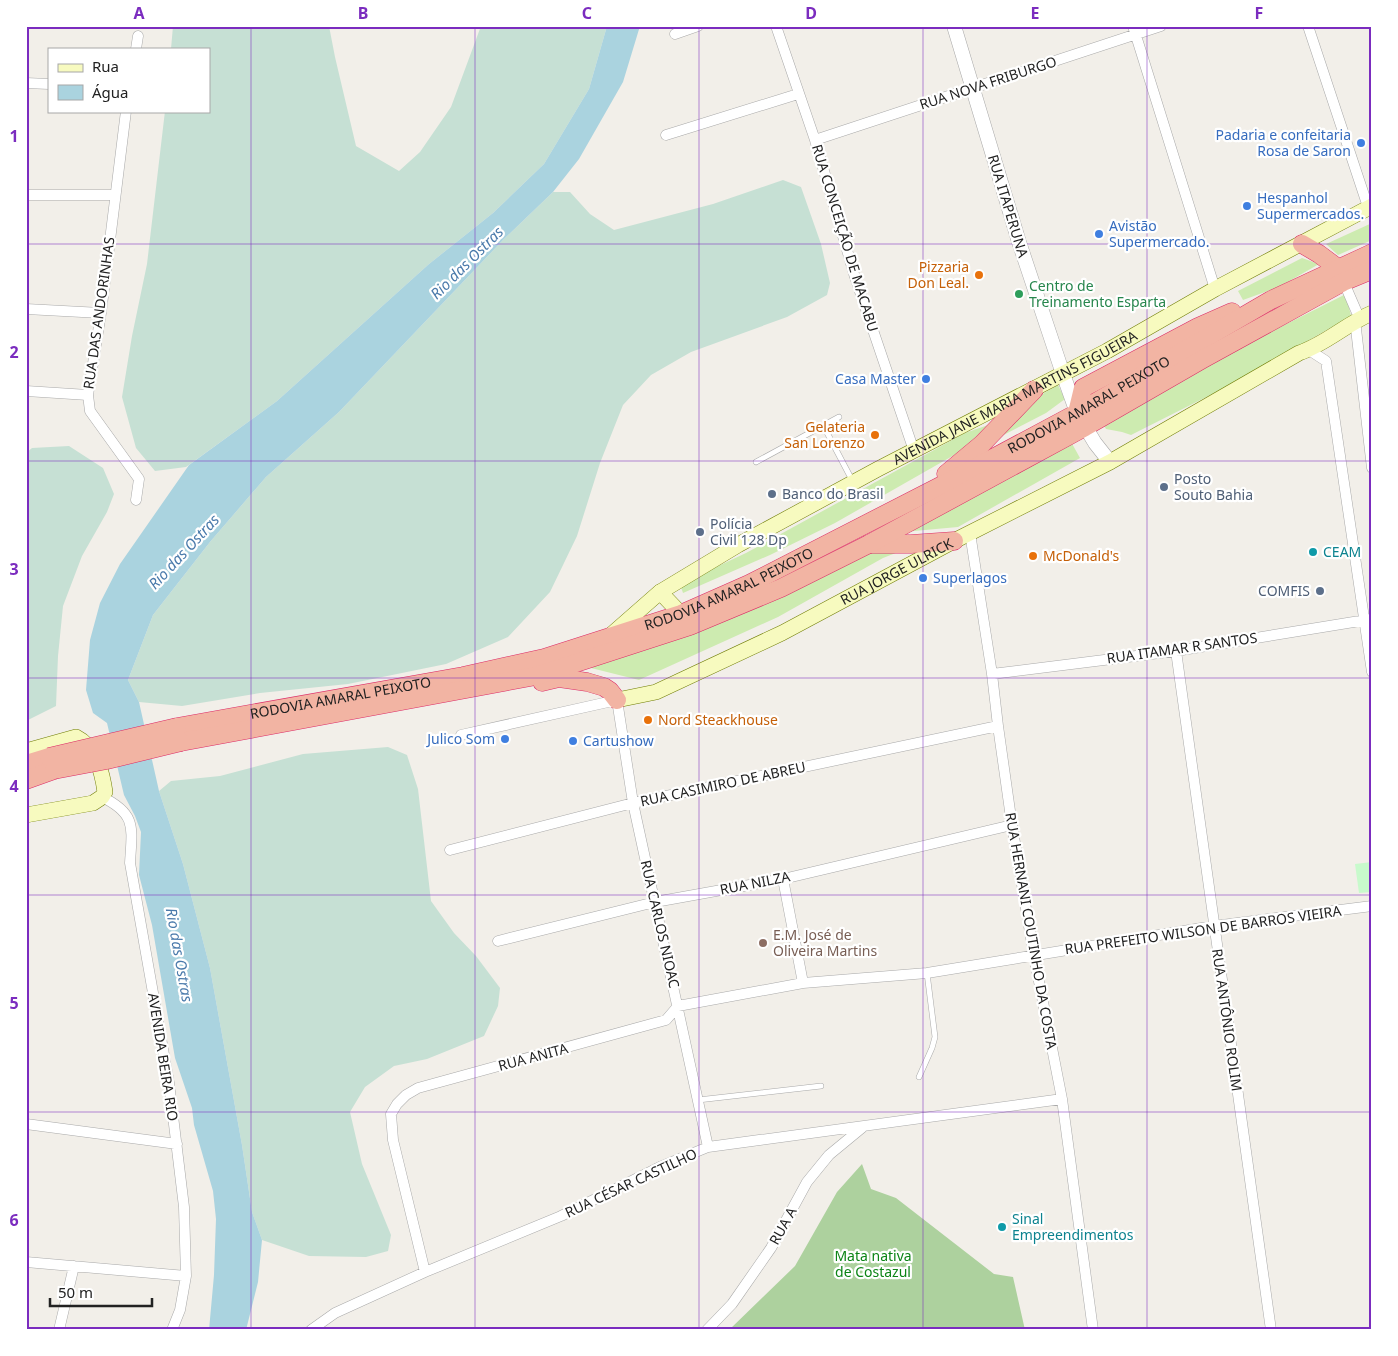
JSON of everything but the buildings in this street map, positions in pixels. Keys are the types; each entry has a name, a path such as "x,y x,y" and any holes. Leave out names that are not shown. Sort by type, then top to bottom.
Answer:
{"highway":[{"path":"1302,244 1319,254 1341,276"},
{"name":"RODOVIA AMARAL PEIXOTO","path":"26,764 51,764 179,734 544,658 681,614 748,584 908,502 1081,420 1203,359 1341,276 1372,253"},
{"name":"RODOVIA AMARAL PEIXOTO","path":"1081,420 1083,388 1198,327 1232,312 1341,276 1372,270"},
{"path":"908,502 964,460 1034,390"},
{"name":"RODOVIA AMARAL PEIXOTO","path":"179,734 536,676 690,626 781,588 868,544 1081,420"},
{"path":"868,544 954,541"},
{"path":"488,685 514,689 559,678 587,682 604,687 617,700"},
{"name":"RODOVIA AMARAL PEIXOTO","path":"26,780 51,764"}],"main road":[{"name":"AVENIDA JANE MARIA MARTINS FIGUEIRA","path":"610,636 660,592 738,545 914,451 1034,390 1215,289 1370,206"},
{"name":"RUA JORGE ULRICK","path":"617,700 656,692 773,637 954,541 1110,462 1346,329 1355,320 1372,313"},
{"path":"660,592 681,614"},
{"path":"26,751 76,737 88,745 100,768 105,792 93,804 26,815"}],"street":[{"path":"675,34 698,26"},
{"name":"RUA CONCEIÇÃO DE MACABU","path":"776,26 815,140 854,274 914,451"},
{"name":"RUA ITAPERUNA","path":"954,26 1019,242 1063,374 1081,420 1110,462"},
{"name":"RUA NOVA FRIBURGO","path":"815,140 972,88 1134,31 1161,26"},
{"path":"1308,26 1370,206"},
{"path":"1134,31 1215,289"},
{"path":"136,48 138,36"},
{"path":"26,83 48,84"},
{"path":"666,135 798,94"},
{"name":"RUA DAS ANDORINHAS","path":"126,112 114,195 101,313 88,395 90,411 139,479 136,500"},
{"path":"26,195 114,195"},
{"path":"1341,276 1358,315 1355,320 1372,468"},
{"path":"26,309 101,313"},
{"path":"1308,350 1326,361 1368,620 1372,672"},
{"path":"26,391 88,395"},
{"name":"RUA HERNANI COUTINHO DA COSTA","path":"970,533 992,674 1012,824 1034,956 1062,1099 1093,1330"},
{"name":"RUA ITAMAR R SANTOS","path":"992,674 1176,651 1368,620"},
{"name":"RUA ANTÔNIO ROLIM","path":"1176,651 1271,1330"},
{"name":"RUA JORGE ULRICK","path":"461,735 617,700"},
{"name":"RUA CARLOS NIOAC","path":"617,700 633,803 708,1147"},
{"name":"RUA CASIMIRO DE ABREU","path":"450,850 633,803 998,726"},
{"name":"AVENIDA BEIRA RIO","path":"102,797 126,812 132,831 130,863 177,1144 184,1207 186,1276 180,1310 172,1330"},
{"name":"RUA NILZA","path":"498,941 655,902 783,879 1012,824"},
{"path":"783,879 803,983"},
{"name":"RUA PREFEITO WILSON DE BARROS VIEIRA","path":"678,1006 803,983 927,973 1214,926 1372,906"},
{"name":"RUA ANITA","path":"425,1272 393,1140 392,1114 397,1104 406,1095 418,1088 666,1020 678,1006"},
{"name":"RUA CÉSAR CASTILHO","path":"311,1330 335,1313 425,1272 561,1216 662,1166 708,1147 1062,1099"},
{"path":"26,1124 177,1144"},
{"name":"RUA A","path":"707,1330 732,1304 771,1248 807,1182 829,1155 863,1126"},
{"path":"26,1262 186,1276"},
{"path":"59,1330 74,1266"}],"lane":[{"path":"756,462 839,417"},
{"path":"823,425 854,483"},
{"path":"919,1077 935,1037 927,973"},
{"path":"698,1100 820,1086"}],"green space":[{"path":"173,26 329,26 356,146 399,171 420,152 451,107 481,26 607,26 589,89 544,164 493,213 429,264 277,401 186,467 155,471 136,448 122,397 147,264 165,112 210,112 210,48 171,48"},
{"path":"783,180 801,187 821,244 830,283 827,295 787,317 691,352 651,375 623,405 600,463 577,536 550,592 508,637 446,664 348,684 260,693 182,706 139,702 128,680 153,615 210,542 266,477 339,412 504,239 553,192 570,192 590,214 614,230 713,204"},
{"path":"1372,223 1372,240 1338,255 1326,244"},
{"path":"1302,258 1319,264 1279,287 1243,300 1238,291"},
{"path":"1346,294 1351,316 1236,382 1131,435 1106,429 1101,421 1223,356"},
{"path":"1058,385 1065,399 1046,413 990,442 1032,400"},
{"path":"991,424 956,454 835,523 770,555 683,593 680,584 746,553 965,433"},
{"path":"1070,440 1080,458 958,527 903,532"},
{"path":"69,446 103,468 114,494 107,512 82,556 63,606 56,706 26,721 26,453 32,448"},
{"path":"906,549 883,558 778,617 639,680 587,667 868,550"},
{"path":"388,747 407,755 418,789 431,901 454,933 476,956 500,988 498,1006 484,1036 427,1059 394,1066 365,1087 350,1112 362,1164 391,1235 388,1251 366,1257 309,1256 262,1240 252,1212 242,1145 210,968 183,864 159,791 171,781 220,776 303,754"},
{"path":"1372,862 1372,892 1359,893 1355,864"},
{"name":"Mata nativa de Costazul","path":"862,1164 871,1189 896,1198 994,1274 1013,1277 1025,1330 729,1330 795,1266 837,1192"}],"water":[{"name":"Rio das Ostras","path":"607,26 640,26 623,82 579,159 553,192 504,239 339,412 266,477 210,542 153,615 128,680 139,702 159,791 183,864 210,968 242,1145 252,1212 262,1240 258,1282 246,1330 209,1330 214,1275 216,1219 213,1191 194,1125 192,1108 175,1058 152,925 139,875 141,832 124,795 107,723 93,713 86,690 90,640 100,603 120,564 189,465 277,401 429,264 493,213 544,164 589,89"}],"place":[{"name":"Padaria e confeitaria Rosa de Saron","path":"1361,143"},
{"name":"Hespanhol Supermercados.","path":"1247,206"},
{"name":"Avistão Supermercado.","path":"1099,234"},
{"name":"Pizzaria Don Leal.","path":"979,275"},
{"name":"Centro de Treinamento Esparta","path":"1019,294"},
{"name":"Casa Master","path":"926,379"},
{"name":"Gelateria San Lorenzo","path":"875,435"},
{"name":"Posto Souto Bahia","path":"1164,487"},
{"name":"Banco do Brasil","path":"772,494"},
{"name":"Polícia Civil 128 Dp","path":"700,532"},
{"name":"CEAM","path":"1313,552"},
{"name":"McDonald's","path":"1033,556"},
{"name":"Superlagos","path":"923,578"},
{"name":"COMFIS","path":"1320,591"},
{"name":"Nord Steackhouse","path":"648,720"},
{"name":"Julico Som","path":"505,739"},
{"name":"Cartushow","path":"573,741"},
{"name":"E.M. José de Oliveira Martins","path":"763,943"},
{"name":"Sinal Empreendimentos","path":"1002,1227"}]}
